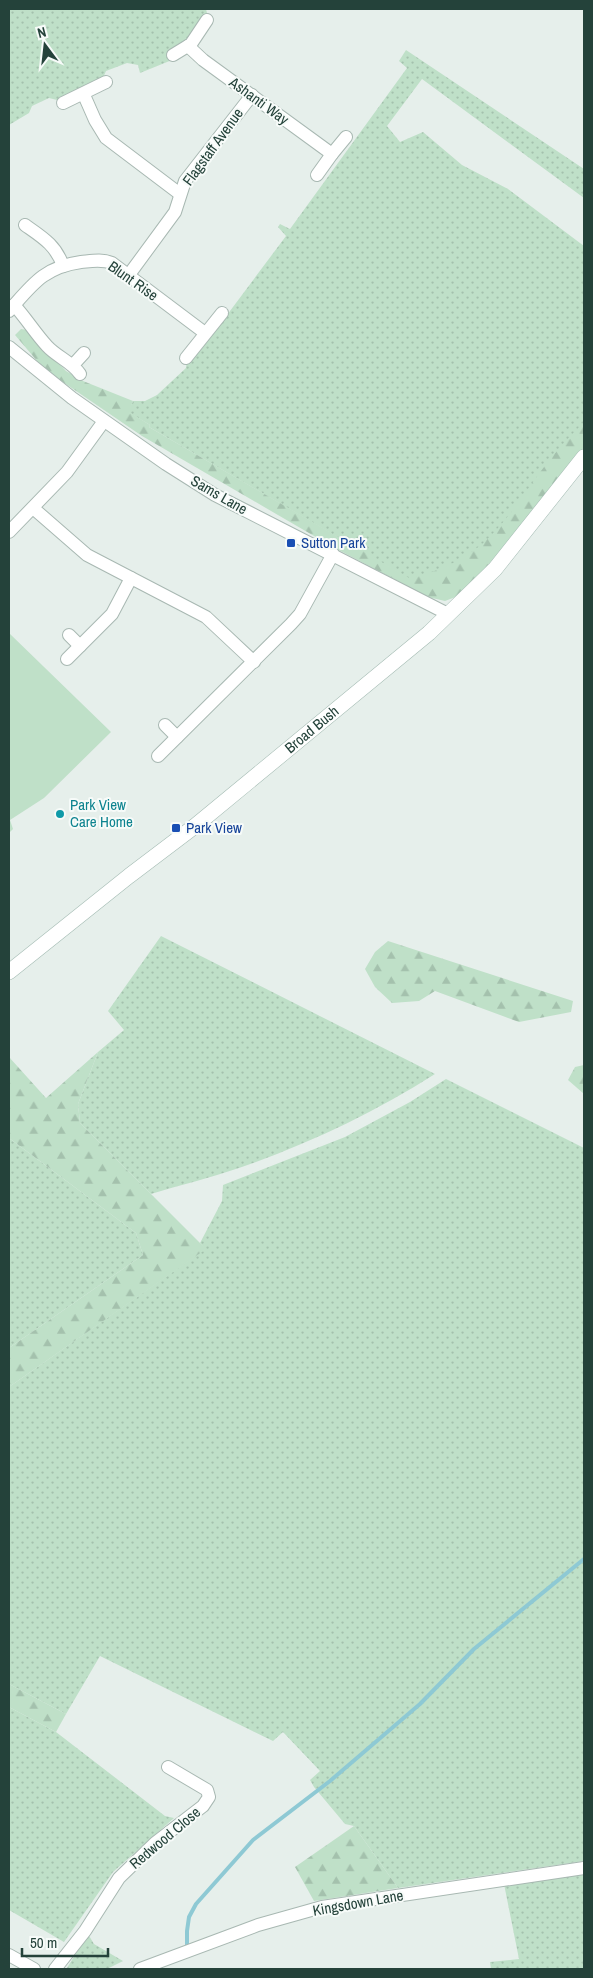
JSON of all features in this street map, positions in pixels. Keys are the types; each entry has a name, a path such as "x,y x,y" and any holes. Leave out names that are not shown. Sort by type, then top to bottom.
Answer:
{"main road":[{"name":"Broad Bush","path":"9,972 129,876 202,821 342,706 448,614 507,555 584,457"}],"street":[{"path":"174,55 188,46 207,20"},
{"name":"Ashanti Way","path":"188,46 203,60 332,154"},
{"path":"63,104 84,95 106,82"},
{"path":"84,95 95,120 106,138 180,194"},
{"name":"Flagstaff Avenue","path":"128,276 175,212 185,181 252,95"},
{"path":"317,175 346,137"},
{"path":"25,225 53,245 59,253 63,266"},
{"name":"Blunt Rise","path":"12,308 50,270 96,260 107,261 205,334"},
{"path":"12,308 26,318 46,345 77,370 84,353"},
{"path":"186,358 222,313"},
{"name":"Sams Lane","path":"9,347 51,382 104,421 215,495 448,614"},
{"path":"9,532 67,472 104,421"},
{"path":"33,508 87,555 206,617 254,662"},
{"path":"158,756 300,614 333,554"},
{"path":"67,659 112,614 131,578"},
{"path":"69,635 80,646"},
{"path":"165,725 177,737"},
{"name":"Redwood Close","path":"55,1969 85,1931 119,1878 155,1843 203,1806 209,1796 207,1790 168,1767"},
{"name":"Kingsdown Lane","path":"140,1969 258,1925 322,1907 584,1868"},
{"path":"9,1955 34,1969"}],"green space":[{"path":"9,9 206,9 207,13 191,35 169,50 172,60 140,73 138,65 127,63 106,71 103,78 61,99 49,98 32,106 29,113 9,125"},
{"path":"406,50 584,169 584,198 422,79 387,126 400,142 423,132 462,165 508,189 584,246 584,438 442,598 149,427 150,425 128,412 133,401 145,401 157,395 186,368 187,360 224,319 286,236 278,227 280,224 290,229 407,68 399,61"},
{"path":"21,329 27,330 66,371 83,381 133,401 129,412 150,425 149,427 409,578 447,566 465,557 490,537 506,519 551,458 584,422 584,452 504,548 458,596 445,601 428,597 333,547 142,436 60,380 38,362 15,335"},
{"path":"9,633 111,732 44,798 10,820 13,829 9,833"},
{"path":"161,936 435,1074 364,1115 290,1149 228,1172 151,1194 80,1123 78,1104 98,1052 124,1030 108,1011"},
{"path":"388,941 573,1001 571,1012 519,1022 435,991 419,1001 392,1003 375,987 365,969 375,952"},
{"path":"98,1052 78,1104 80,1123 206,1249 9,1387 9,1348 143,1255 136,1233 9,1138 9,1057 46,1098"},
{"path":"584,1065 584,1094 568,1080 575,1067"},
{"path":"446,1079 584,1148 584,1861 398,1888 354,1826 345,1824 314,1787 310,1780 320,1771 283,1732 273,1741 100,1656 66,1714 9,1684 9,1387 205,1249 200,1243 222,1201 223,1185 345,1137 410,1102"},
{"path":"9,1138 136,1233 143,1255 9,1348"},
{"path":"9,1684 66,1714 56,1732 9,1707"},
{"path":"9,1707 56,1732 165,1816 174,1818 113,1872 64,1942 9,1910"},
{"path":"354,1826 398,1888 314,1901 295,1867"},
{"path":"584,1873 584,1969 491,1969 490,1962 519,1959 504,1884"},
{"path":"88,1934 94,1944 123,1961 107,1969 67,1968"}],"waterway":[{"path":"187,1946 189,1917 196,1904 253,1840 330,1781 420,1704 474,1649 584,1559"}],"place":[{"name":"Sutton Park","path":"291,543"},
{"name":"Park View Care Home","path":"60,814"},
{"name":"Park View","path":"176,828"}]}
